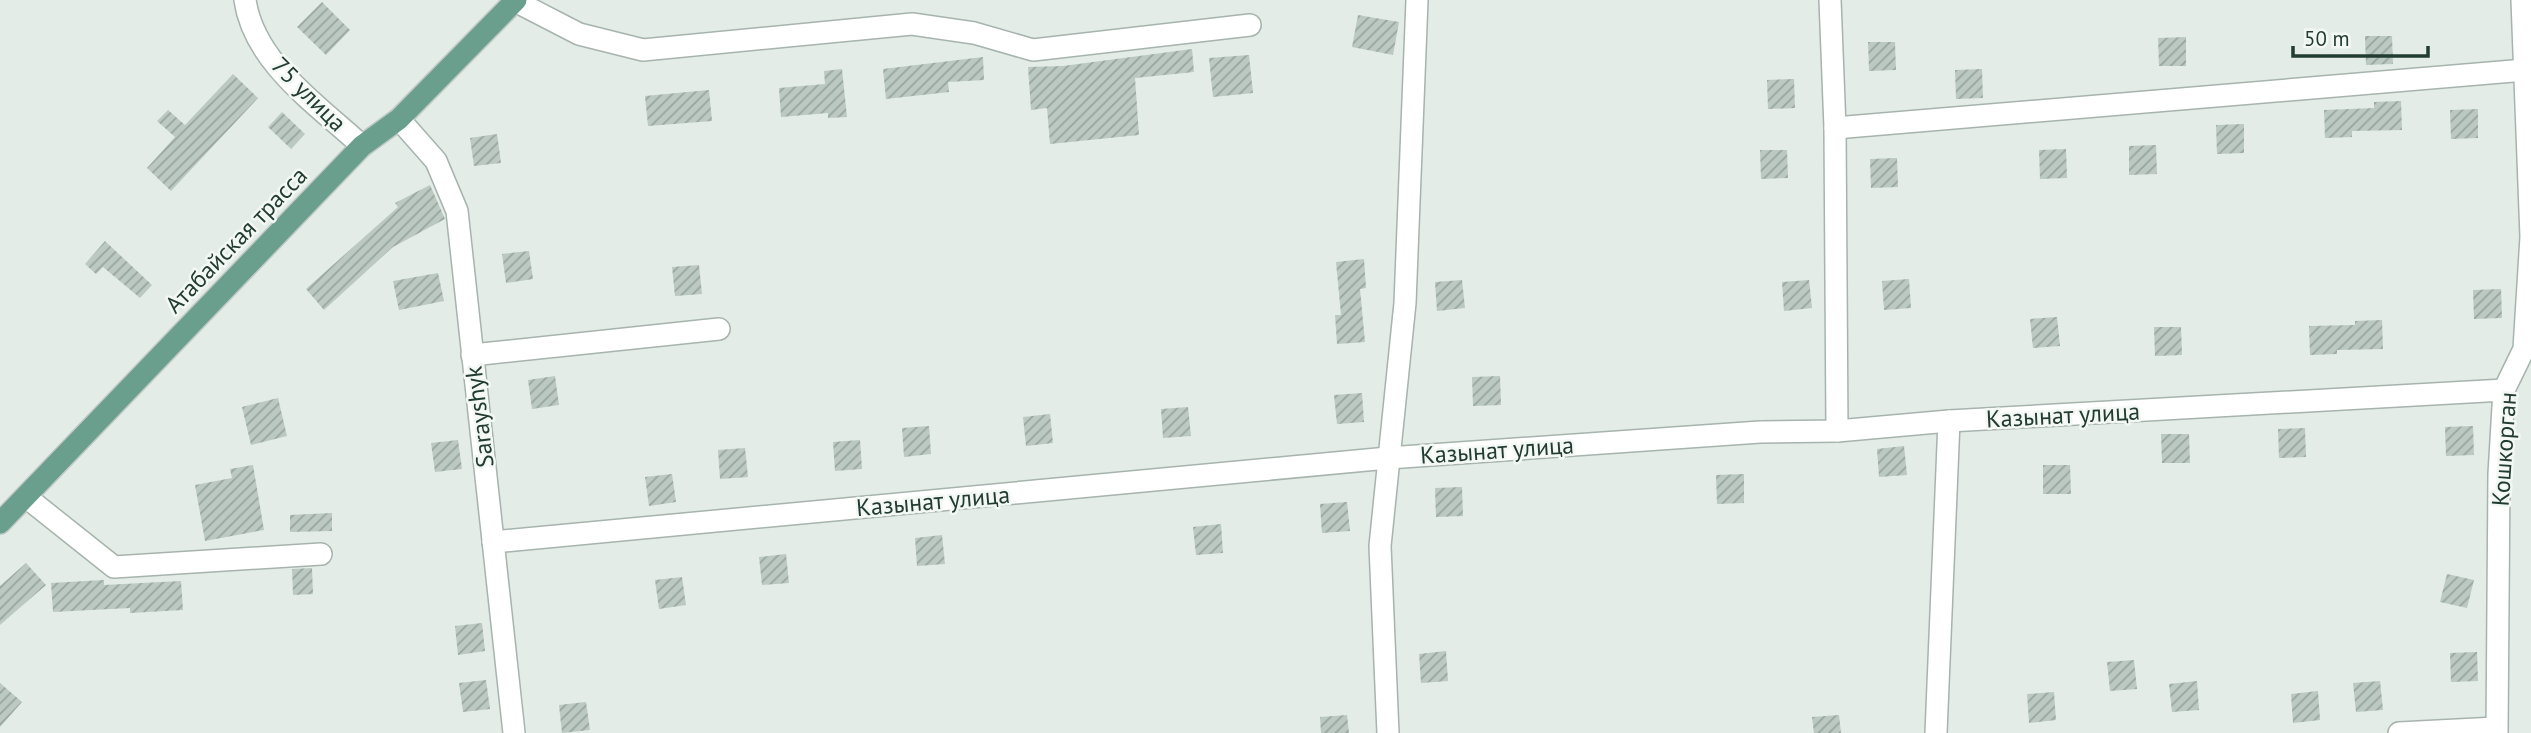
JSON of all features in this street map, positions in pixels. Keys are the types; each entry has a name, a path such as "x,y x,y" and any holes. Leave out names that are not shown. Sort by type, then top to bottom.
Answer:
{"main road":[{"name":"Атабайская трасса","path":"0,523 362,145 399,120 515,0"}],"street":[{"path":"515,0 579,34 643,50 912,24 974,33 1033,50 1250,25"},
{"path":"1388,733 1380,546 1405,303 1417,0"},
{"path":"1830,0 1835,128 1837,431"},
{"name":"Кошкорган","path":"2496,731 2498,474 2504,390 2524,349 2530,237 2522,0"},
{"name":"75 улица","path":"247,2 260,44 290,80 362,145"},
{"path":"1835,128 2525,70"},
{"name":"Sarayshyk","path":"399,120 436,160 457,211 514,733"},
{"path":"472,355 719,329"},
{"name":"Казынат улица","path":"493,541 1388,458 1760,432 1837,431 1949,421 2504,390"},
{"path":"1936,733 1949,421"},
{"path":"26,497 114,567 321,554"},
{"path":"2399,733 2496,731"}],"building":[{"path":"322,2 350,30 326,55 297,27"},
{"path":"1358,15 1399,22 1393,55 1352,47"},
{"path":"2365,36 2392,36 2393,64 2366,65"},
{"path":"2186,37 2186,66 2159,66 2158,38"},
{"path":"1868,42 1895,42 1896,70 1869,71"},
{"path":"1192,49 1194,72 1135,78 1139,135 1050,144 1047,108 1031,110 1028,67 1063,66"},
{"path":"1249,55 1253,93 1213,97 1209,58"},
{"path":"983,57 984,80 948,82 949,92 886,99 883,69"},
{"path":"842,69 847,117 828,118 828,113 781,117 779,88 825,84 824,71"},
{"path":"1982,69 1983,98 1956,99 1955,70"},
{"path":"233,74 258,98 171,191 147,168 175,137 157,121 168,110 185,125"},
{"path":"1794,79 1795,108 1768,109 1767,80"},
{"path":"709,90 712,121 648,126 645,96"},
{"path":"2401,101 2402,130 2352,131 2352,137 2325,138 2324,110 2374,108 2374,102"},
{"path":"2478,109 2478,138 2451,139 2450,110"},
{"path":"282,112 305,134 291,149 268,127"},
{"path":"2244,124 2244,153 2217,154 2216,125"},
{"path":"497,134 501,163 474,166 470,138"},
{"path":"2156,145 2157,174 2129,175 2129,146"},
{"path":"2066,149 2067,178 2040,179 2039,150"},
{"path":"1760,150 1787,150 1788,178 1761,179"},
{"path":"1897,158 1898,187 1871,188 1870,159"},
{"path":"430,185 445,219 393,247 324,310 306,289 398,207 395,203"},
{"path":"105,241 152,285 140,298 103,267 96,274 85,264"},
{"path":"529,251 533,279 506,283 502,254"},
{"path":"1364,259 1366,288 1360,289 1365,342 1337,344 1335,315 1341,315 1336,262"},
{"path":"699,265 702,294 675,296 672,267"},
{"path":"438,273 444,301 399,310 393,281"},
{"path":"1909,279 1911,308 1884,310 1882,281"},
{"path":"1462,280 1465,308 1437,311 1435,282"},
{"path":"1809,280 1812,308 1784,311 1782,282"},
{"path":"2501,289 2502,318 2474,319 2473,290"},
{"path":"2057,317 2060,346 2033,348 2030,319"},
{"path":"2382,320 2383,349 2337,350 2337,354 2310,355 2309,326 2355,325 2355,321"},
{"path":"2154,327 2181,327 2182,355 2155,356"},
{"path":"555,376 559,405 532,409 528,380"},
{"path":"1500,376 1501,405 1473,406 1472,377"},
{"path":"1362,393 1364,422 1337,424 1334,395"},
{"path":"278,398 287,436 251,445 242,407"},
{"path":"1188,407 1191,436 1163,438 1161,409"},
{"path":"1050,414 1053,443 1026,446 1023,417"},
{"path":"929,426 931,454 904,457 902,428"},
{"path":"2473,426 2474,455 2446,456 2445,427"},
{"path":"2305,428 2306,457 2279,458 2278,429"},
{"path":"2161,434 2189,434 2190,463 2162,463"},
{"path":"458,440 462,469 435,472 431,443"},
{"path":"860,440 862,469 835,471 833,442"},
{"path":"1904,446 1907,475 1879,477 1877,449"},
{"path":"745,448 748,477 720,479 718,450"},
{"path":"253,465 264,530 205,541 195,485 232,478 230,469"},
{"path":"2043,465 2070,465 2071,494 2043,494"},
{"path":"672,474 676,502 649,506 645,477"},
{"path":"1744,474 1744,503 1717,504 1716,475"},
{"path":"1462,487 1463,516 1436,517 1435,488"},
{"path":"1347,502 1350,531 1322,533 1320,504"},
{"path":"332,513 332,531 290,532 290,515"},
{"path":"1221,524 1223,553 1196,555 1193,527"},
{"path":"942,535 945,564 917,566 915,538"},
{"path":"786,554 789,583 762,585 759,557"},
{"path":"26,563 46,585 0,625 0,586"},
{"path":"312,568 313,594 293,595 292,569"},
{"path":"2447,574 2474,580 2467,608 2440,602"},
{"path":"682,577 686,605 659,609 655,580"},
{"path":"104,580 104,585 181,581 183,610 130,613 130,608 53,612 51,583"},
{"path":"482,623 485,651 458,655 455,626"},
{"path":"1446,651 1448,681 1421,683 1419,654"},
{"path":"2477,652 2478,681 2451,682 2450,653"},
{"path":"2134,660 2137,689 2110,691 2107,662"},
{"path":"486,680 490,709 463,712 459,683"},
{"path":"2197,681 2199,710 2172,712 2169,684"},
{"path":"2380,681 2383,710 2356,712 2353,683"},
{"path":"0,683 22,702 0,727"},
{"path":"2318,691 2320,720 2293,723 2291,694"},
{"path":"2054,692 2056,720 2029,723 2027,694"},
{"path":"586,702 590,730 562,733 559,705"},
{"path":"1347,715 1349,733 1321,733 1320,717"},
{"path":"1839,715 1841,733 1814,733 1812,717"}]}
